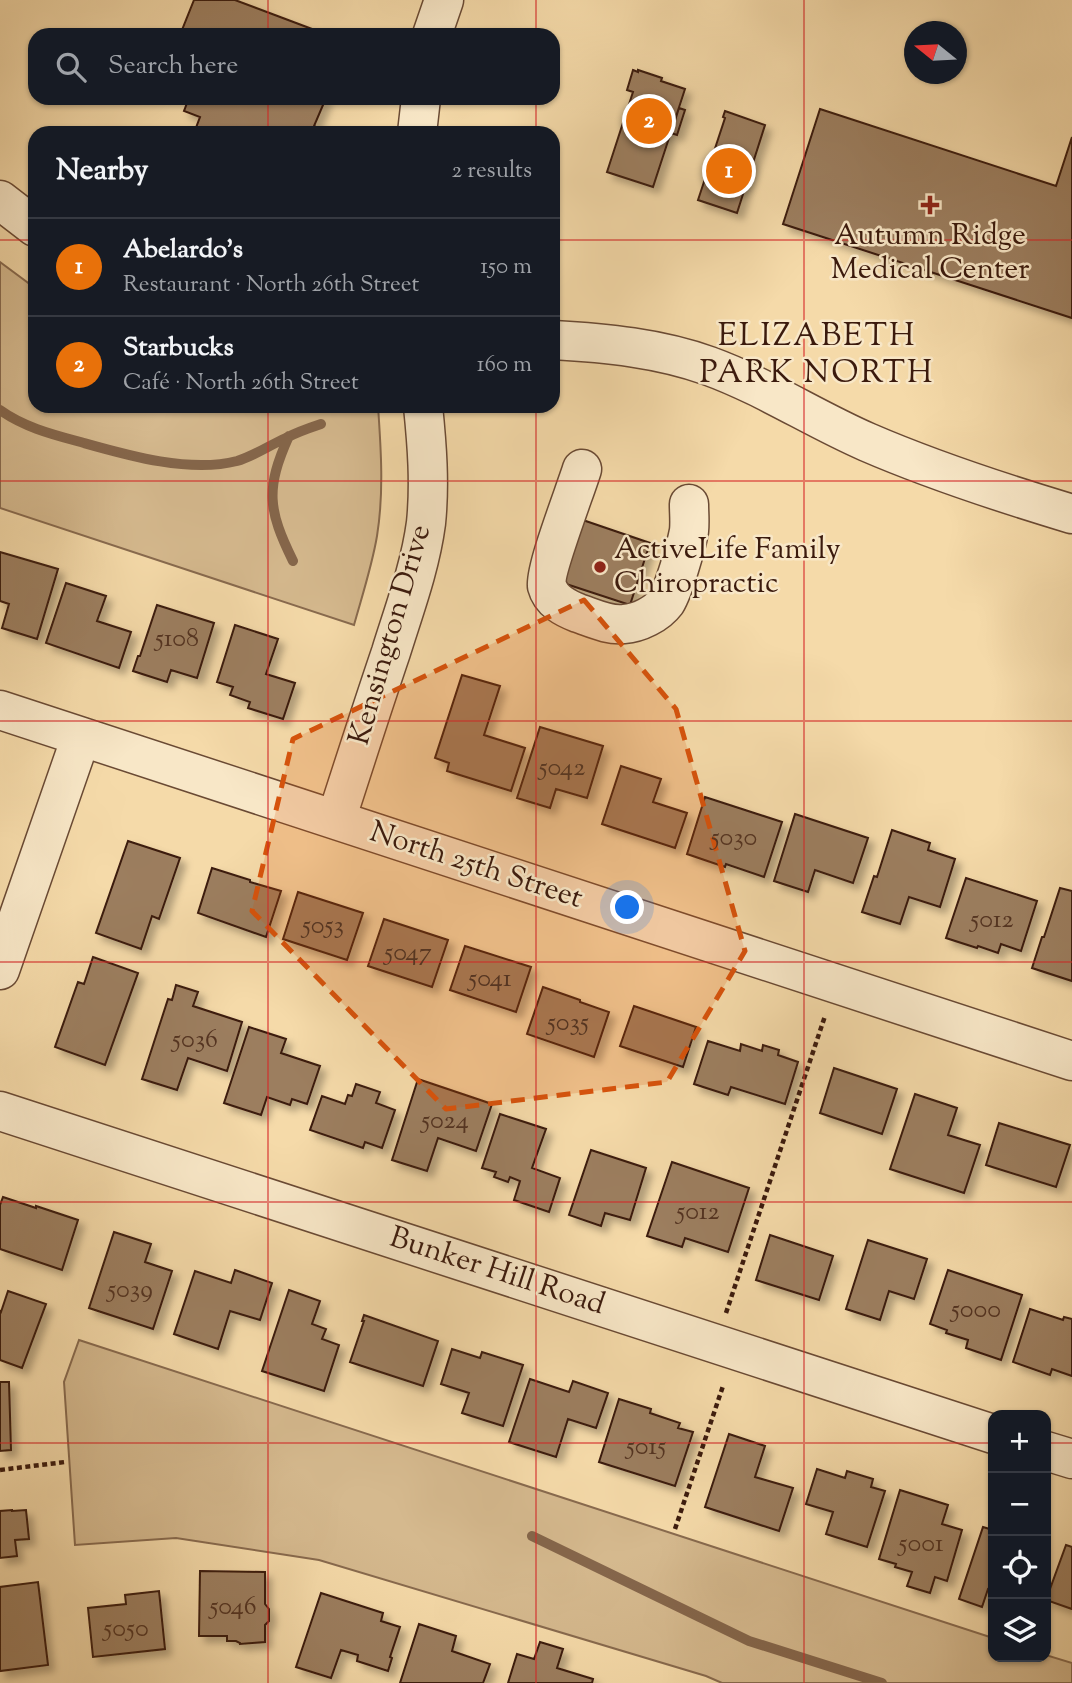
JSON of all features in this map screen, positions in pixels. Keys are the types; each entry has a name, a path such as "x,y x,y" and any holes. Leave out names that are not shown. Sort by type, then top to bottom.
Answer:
{"street":[{"path":"434,28 444,0"},
{"path":"417,126 420,105"},
{"path":"0,200 28,222"},
{"path":"560,340 594,342 684,358 770,393 864,441 924,466 1072,514"},
{"name":"Kensington Drive","path":"336,820 421,554 429,479 425,413"},
{"path":"582,469 547,584 556,602 566,609 612,624 623,624 646,618 666,602 689,529 689,504"},
{"name":"North 25th Street","path":"0,710 1072,1061"},
{"path":"0,970 81,737"},
{"name":"Bunker Hill Road","path":"0,1111 988,1432"},
{"path":"1051,1453 1072,1459"}],"path":[{"path":"716,1344 836,984"},
{"path":"675,1529 723,1387"},
{"path":"0,1471 65,1462"}],"highlighted area":[{"path":"584,600 676,709 745,951 667,1082 446,1109 252,911 293,739"}],"shaded area":[{"path":"0,262 28,283 28,413 378,413 381,504 377,536 354,625 0,508"},
{"path":"79,1340 988,1636 988,1662 1051,1662 1051,1657 1072,1663 1072,1683 722,1683 319,1560 176,1538 75,1545 64,1382"}],"building":[{"path":"194,0 235,0 309,28 183,28"},
{"path":"633,70 662,78 661,81 685,89 653,187 607,172 633,92 627,90"},
{"path":"186,105 323,105 314,126 197,126 200,117 184,111"},
{"path":"679,108 685,110 677,135 671,133"},
{"name":"Autumn Ridge Medical Center","path":"820,109 1056,186 1072,137 1072,318 783,224"},
{"path":"725,111 765,125 737,213 698,200"},
{"name":"ActiveLife Family Chiropractic","path":"574,517 650,543 630,605 554,580"},
{"path":"0,552 58,569 37,639 2,628 9,604 0,601"},
{"path":"66,583 106,596 97,621 131,632 119,668 46,643"},
{"path":"157,605 214,623 197,678 171,670 167,682 133,671"},
{"path":"235,625 278,639 266,674 295,683 283,719 248,708 250,702 230,695 233,687 217,682"},
{"path":"462,675 500,686 484,735 525,748 511,791 447,771 449,763 435,758"},
{"path":"540,727 603,746 587,798 556,789 550,808 517,798"},
{"path":"621,766 661,779 653,802 687,813 675,848 602,824"},
{"path":"705,797 782,822 764,877 687,854"},
{"path":"795,814 868,838 853,883 815,870 808,892 774,881"},
{"path":"892,830 930,843 928,850 955,859 940,907 909,897 900,924 862,912"},
{"path":"128,841 180,858 159,919 152,916 141,949 96,933"},
{"path":"212,868 281,891 266,937 198,913"},
{"path":"966,878 1037,901 1021,951 1001,944 998,953 946,938"},
{"path":"1060,888 1072,891 1072,981 1032,968"},
{"path":"298,892 363,913 347,960 283,939"},
{"path":"384,919 448,940 432,987 368,966"},
{"path":"465,946 531,967 516,1012 450,990"},
{"path":"93,957 138,973 105,1065 55,1047 78,982 84,984"},
{"path":"176,985 198,992 193,1006 242,1022 227,1071 188,1058 177,1090 142,1079 168,999 172,1000"},
{"path":"543,987 609,1012 594,1057 527,1034"},
{"path":"634,1006 696,1027 683,1067 620,1046"},
{"path":"249,1027 286,1039 281,1053 320,1066 307,1104 292,1099 290,1105 267,1097 261,1115 224,1103"},
{"path":"708,1041 740,1051 741,1044 762,1051 763,1045 779,1050 778,1055 798,1062 785,1104 731,1087 728,1095 694,1084"},
{"path":"834,1068 897,1089 882,1134 820,1113"},
{"path":"418,1079 492,1104 476,1151 438,1138 427,1171 392,1160"},
{"path":"356,1084 380,1092 376,1103 395,1110 382,1148 365,1142 363,1148 310,1130 322,1096 345,1104 348,1095 352,1096"},
{"path":"915,1094 957,1108 948,1135 980,1145 964,1193 890,1169"},
{"path":"500,1114 546,1129 532,1168 560,1178 549,1212 514,1200 520,1181 510,1177 508,1182 494,1177 496,1172 482,1168"},
{"path":"999,1123 1070,1145 1056,1187 986,1165"},
{"path":"591,1150 646,1168 630,1220 605,1213 601,1226 569,1215"},
{"path":"672,1162 749,1188 728,1252 685,1238 682,1247 647,1236"},
{"path":"3,1197 78,1220 62,1270 0,1249 0,1205"},
{"path":"114,1232 151,1244 145,1262 172,1271 153,1329 89,1308"},
{"path":"770,1235 833,1256 819,1300 756,1280"},
{"path":"868,1240 927,1259 914,1299 889,1291 880,1320 846,1309"},
{"path":"235,1270 272,1283 260,1320 230,1311 218,1349 174,1334 195,1271 231,1283"},
{"path":"948,1270 1022,1295 1001,1360 966,1348 968,1340 930,1324"},
{"path":"289,1290 320,1301 312,1324 326,1329 322,1339 339,1345 324,1391 262,1371"},
{"path":"8,1291 46,1304 22,1368 0,1360 0,1311"},
{"path":"1030,1309 1063,1320 1064,1317 1072,1319 1072,1376 1052,1369 1050,1375 1013,1362"},
{"path":"364,1315 438,1341 423,1386 350,1362"},
{"path":"452,1349 480,1358 482,1352 523,1365 503,1426 462,1413 469,1393 441,1384"},
{"path":"530,1379 569,1392 573,1381 608,1393 596,1428 568,1419 556,1457 509,1442"},
{"path":"0,1382 9,1382 11,1450 0,1451"},
{"path":"619,1399 651,1409 650,1413 680,1423 678,1428 693,1432 675,1486 599,1462"},
{"path":"729,1434 765,1446 755,1477 793,1488 779,1531 705,1507"},
{"path":"817,1469 845,1478 847,1471 873,1479 871,1487 885,1491 867,1547 826,1534 833,1512 806,1504"},
{"path":"900,1490 948,1505 942,1524 962,1530 947,1581 935,1577 930,1593 907,1586 912,1572 879,1559"},
{"path":"26,1510 29,1539 15,1540 17,1556 0,1558 0,1511"},
{"path":"983,1527 988,1528 988,1589 982,1607 959,1599"},
{"path":"1066,1545 1072,1547 1072,1609 1051,1602 1051,1586"},
{"path":"200,1571 265,1572 265,1604 269,1609 269,1621 265,1625 265,1642 240,1644 227,1641 227,1636 199,1636"},
{"path":"38,1582 48,1665 0,1671 0,1587"},
{"path":"159,1591 165,1649 93,1657 88,1608 126,1604 125,1595"},
{"path":"321,1593 383,1613 381,1621 400,1627 388,1671 357,1661 358,1655 341,1650 331,1678 296,1667"},
{"path":"419,1624 456,1636 452,1651 490,1664 483,1683 400,1683"},
{"path":"540,1642 563,1649 557,1668 593,1679 592,1683 508,1683 517,1654 534,1659"}],"waterway":[{"path":"0,410 40,430 102,448 140,458 200,465 243,459 321,424"},
{"path":"289,436 276,471 273,499 278,527 293,561"},
{"path":"532,1536 749,1641 882,1683"}],"place":[{"name":"Starbucks","path":"649,121"},
{"name":"Abelardo's","path":"729,171"},
{"name":"Autumn Ridge Medical Center","path":"930,205"},
{"name":"ActiveLife Family Chiropractic","path":"600,567"}],"district":[{"name":"ELIZABETH PARK NORTH","path":"817,356"}]}
